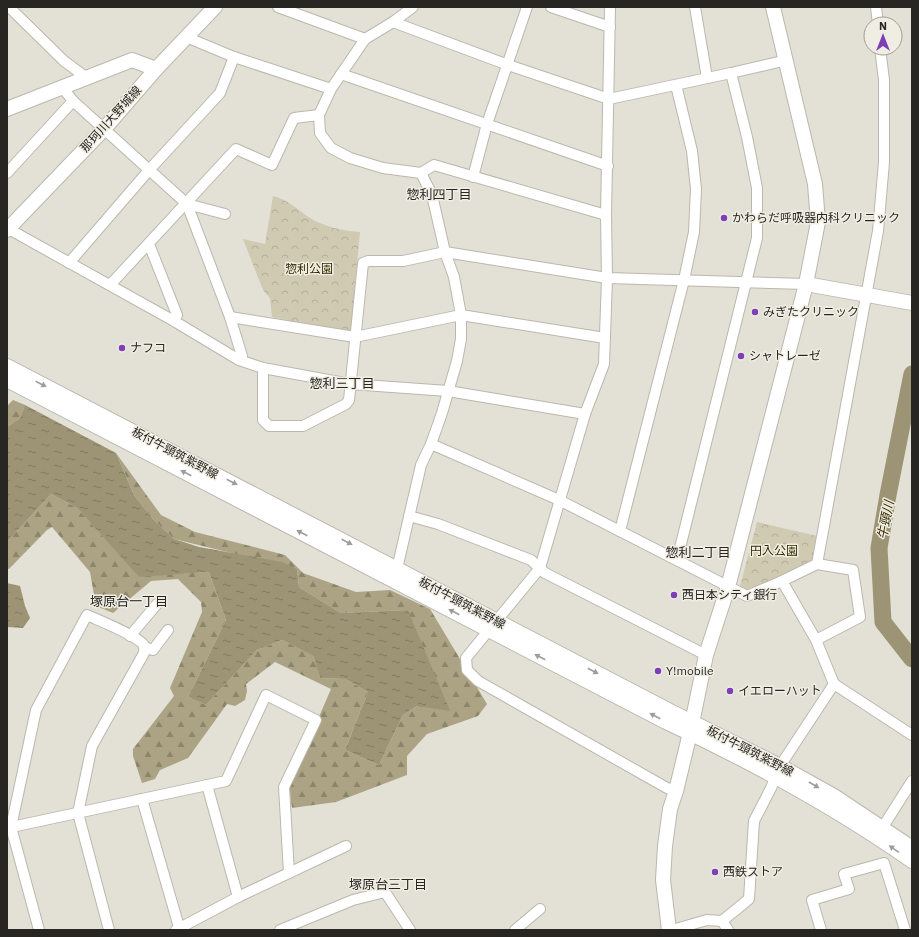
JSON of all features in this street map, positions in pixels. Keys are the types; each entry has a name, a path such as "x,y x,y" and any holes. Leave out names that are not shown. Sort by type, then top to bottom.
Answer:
{"main road":[{"name":"那珂川大野城線","path":"7,229 105,128 156,69 215,7"},
{"path":"669,930 663,880 665,846 670,809 676,791 691,728 706,655 728,587 806,284 818,222 815,184 774,7"},
{"path":"7,109 132,60 156,69"},
{"path":"806,284 906,302"},
{"name":"板付牛頸筑紫野線","path":"7,366 398,569 493,626"},
{"name":"板付牛頸筑紫野線","path":"7,380 777,771 817,800 912,848"},
{"name":"板付牛頸筑紫野線","path":"880,832 912,861"}],"street":[{"path":"9,7 64,61 87,78"},
{"path":"278,7 365,39"},
{"path":"413,7 393,22 365,39 331,89 319,115 320,133 331,148 350,158 383,168 421,173 434,165 606,215"},
{"path":"473,177 487,124 527,7"},
{"path":"551,7 610,26"},
{"path":"610,7 606,215 607,278 604,364 585,414 540,568 466,658 467,670 478,681 667,788 676,791"},
{"path":"695,7 707,78"},
{"path":"393,22 508,65 609,99 787,60"},
{"path":"186,37 234,57 331,89"},
{"path":"817,564 865,295 878,232 884,162 884,80 881,56"},
{"path":"69,263 150,169 220,93 234,57"},
{"path":"677,560 757,238 757,188 747,137 731,73"},
{"path":"341,74 608,166"},
{"path":"620,531 684,280 694,232 696,189 692,152 676,85"},
{"path":"62,87 73,101 105,128 187,204 230,317 242,356 239,360"},
{"path":"7,173 73,101"},
{"path":"110,285 187,204 236,149 272,165 294,118 319,115"},
{"path":"398,569 421,465 431,444 448,391 457,361 461,339 461,315 454,277 432,196 421,173"},
{"path":"187,204 225,214"},
{"path":"7,229 174,321 239,360 263,368 350,384 448,391 585,414"},
{"path":"149,244 177,315 174,321"},
{"path":"263,368 263,420 269,426 303,426 346,404 349,400 363,263 368,261 403,261 446,252 607,278 806,284"},
{"path":"230,317 355,337 461,315 605,338"},
{"path":"431,444 559,500 747,596 817,564 853,570 860,617 816,640"},
{"path":"409,516 438,524 530,560 545,573 706,655"},
{"path":"782,580 816,640 834,684 912,735"},
{"path":"130,636 157,604"},
{"path":"39,930 9,827 36,710 87,615 130,636 143,644 144,647 153,650 168,630"},
{"path":"109,930 78,813 92,746 144,653 144,647"},
{"path":"672,930 707,920 722,921 749,899 754,821 771,788 777,771 834,684"},
{"path":"9,827 226,781 266,695 316,720 284,787 289,873"},
{"path":"880,832 912,781"},
{"path":"208,785 238,897"},
{"path":"142,799 177,928 238,897 346,846"},
{"path":"821,930 812,900 849,889 844,874 884,863 905,930"},
{"path":"280,930 294,928 353,900 385,892 410,930"},
{"path":"515,930 540,909"},
{"path":"722,921 728,930"}],"green space":[{"name":"惣利公園","path":"273,196 288,202 321,224 341,230 360,232 351,330 348,332 272,317 270,298 263,290 243,239 265,244"},
{"path":"13,400 25,405 20,418 7,427 7,406"},
{"path":"116,453 161,515 195,532 285,555 303,573 356,592 390,590 430,609 487,704 478,716 427,734 407,756 407,775 336,802 292,808 289,786 331,689 275,662 246,684 247,691 245,700 235,706 227,704 188,758 160,770 155,779 142,783 133,756 133,749 174,696 170,688 202,612 201,602 178,579 151,581 113,613 96,606 90,572 52,527 47,530 9,569 7,569 7,542 51,494 77,508 139,576 209,572 226,620 188,697 206,705 257,650 282,640 315,656 320,678 345,679 368,692 345,750 379,765 403,715 417,706 408,610 341,613 299,587 297,569 174,539 153,519 134,495"},
{"name":"円入公園","path":"757,522 817,536 813,560 749,591 740,586"}],"water":[{"path":"25,405 116,453 134,495 153,519 174,539 199,547 282,562 297,569 299,587 341,613 408,610 450,711 417,706 403,715 379,765 345,750 368,692 345,679 320,678 314,656 282,640 257,650 206,705 188,697 226,620 209,572 139,577 77,508 51,494 7,542 7,427 20,418"},
{"path":"7,583 20,586 30,618 23,628 7,627"}],"waterway":[{"name":"牛頸川","path":"912,374 879,548 883,622 912,659"}],"place":[{"name":"かわらだ呼吸器内科クリニック","path":"724,218"},
{"name":"みぎたクリニック","path":"755,312"},
{"name":"ナフコ","path":"122,348"},
{"name":"シャトレーゼ","path":"741,356"},
{"name":"西日本シティ銀行","path":"674,595"},
{"name":"Y!mobile","path":"658,671"},
{"name":"イエローハット","path":"730,691"},
{"name":"西鉄ストア","path":"715,872"}],"district":[{"name":"惣利四丁目","path":"439,194"},
{"name":"惣利三丁目","path":"342,383"},
{"name":"惣利二丁目","path":"698,552"},
{"name":"塚原台一丁目","path":"129,601"},
{"name":"塚原台三丁目","path":"388,884"}]}
